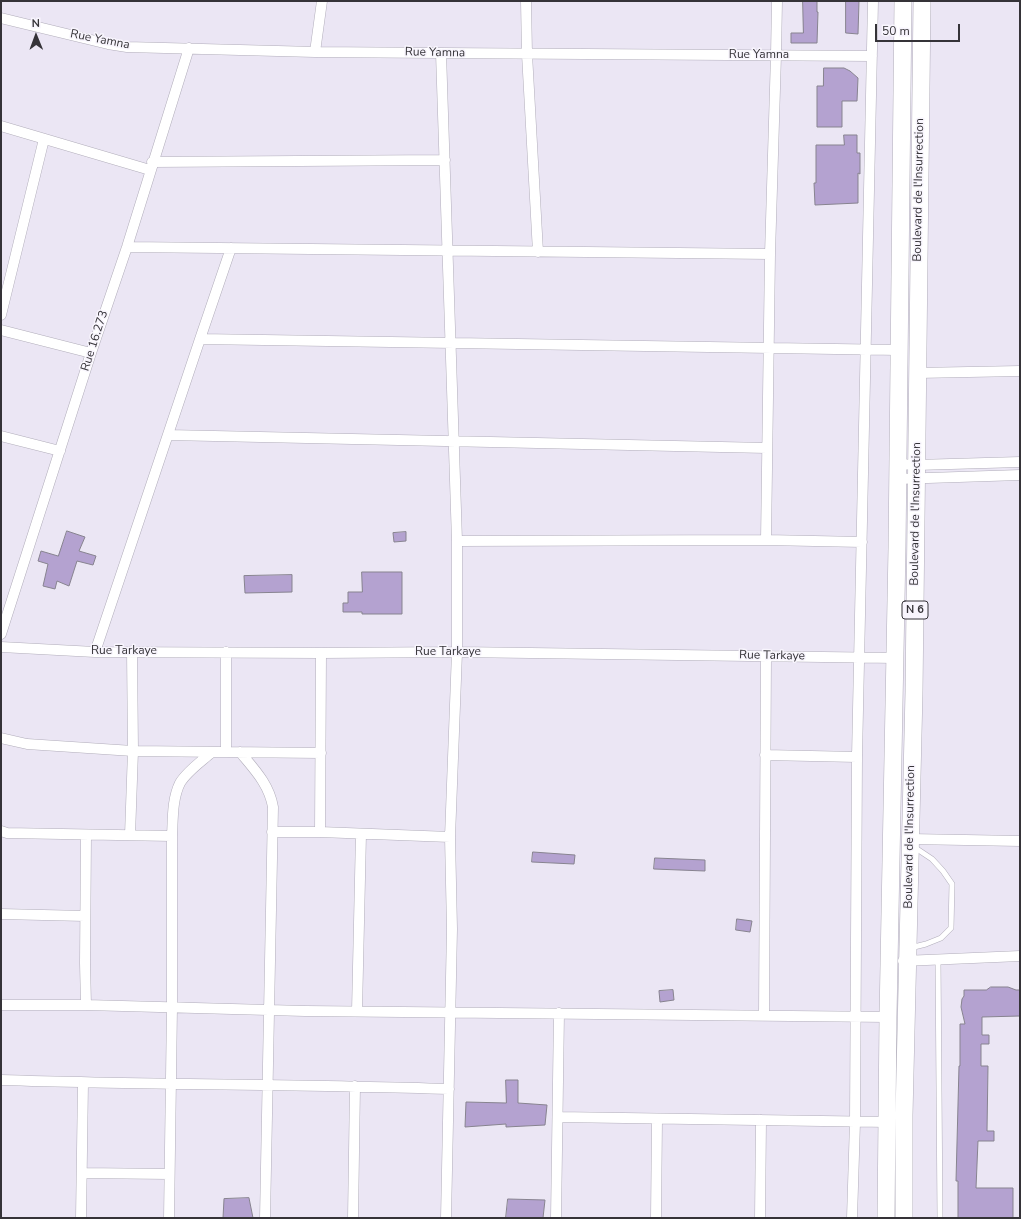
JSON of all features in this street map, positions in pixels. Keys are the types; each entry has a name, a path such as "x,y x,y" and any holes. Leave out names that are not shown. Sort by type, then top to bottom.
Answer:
{"main road":[{"name":"Boulevard de l'Insurrection","path":"886,1218 889,960 896,658 903,1"},
{"name":"Boulevard de l'Insurrection","path":"904,1218 904,1107 914,692 922,1"}],"street":[{"path":"315,52 322,1"},
{"path":"526,1 538,252"},
{"path":"766,540 770,254 777,1"},
{"path":"852,1218 855,1122 857,757 873,1"},
{"name":"Rue Yamna","path":"1,18 108,44 127,47 315,52 872,56"},
{"name":"Rue 16.273","path":"1,634 127,247 189,48"},
{"path":"441,53 457,541 457,652 450,837 452,929 446,1218"},
{"path":"1,126 44,139 151,166 445,160"},
{"path":"1,315 44,139"},
{"path":"127,247 770,254"},
{"path":"95,652 231,248"},
{"path":"1,330 92,352"},
{"path":"200,338 899,350"},
{"path":"917,373 1020,370"},
{"path":"168,435 767,448"},
{"path":"1,436 60,451"},
{"path":"897,471 916,472 1020,462"},
{"path":"897,471 1020,475"},
{"path":"457,541 766,540 862,542"},
{"name":"Rue Tarkaye","path":"1,647 95,652 457,652 896,658"},
{"path":"130,835 133,751 132,651"},
{"path":"226,652 226,752"},
{"path":"320,832 321,653"},
{"path":"764,1015 766,656"},
{"path":"1,738 27,744 133,751 321,753"},
{"path":"169,1218 172,1007 172,836 175,800 181,782 188,773 212,752"},
{"path":"240,752 259,774 271,798 273,807 265,1218"},
{"path":"765,756 857,757"},
{"path":"1,831 8,833 172,836"},
{"path":"272,832 320,832 450,837"},
{"path":"357,1011 361,834"},
{"path":"86,835 86,1004"},
{"path":"910,842 1020,841"},
{"path":"1,914 86,916"},
{"path":"889,960 907,955 938,960 1020,956"},
{"path":"1,1005 86,1004 268,1010 888,1017"},
{"path":"556,1218 559,1013"},
{"path":"1,1080 83,1083 355,1086 449,1089"},
{"path":"81,1218 83,1083"},
{"path":"353,1218 355,1086"},
{"path":"558,1117 888,1122"},
{"path":"656,1218 657,1119"},
{"path":"760,1218 761,1120"},
{"path":"82,1173 169,1174"}],"lane":[{"path":"907,955 926,944 941,938 951,928 952,884 932,859 910,842"},
{"path":"938,960 940,1218"}],"building":[{"path":"803,1 817,1 817,43 791,43 791,33 803,33"},
{"path":"846,1 859,1 858,34 846,33"},
{"path":"824,68 844,68 858,78 857,101 842,101 842,127 817,127 817,86 823,86"},
{"path":"844,135 857,135 857,153 860,153 858,203 815,205 814,183 816,183 816,145 844,145"},
{"path":"67,531 85,537 79,551 96,556 93,565 77,561 69,586 57,581 55,589 43,586 48,564 38,561 41,551 58,556"},
{"path":"406,532 406,541 394,542 393,533"},
{"path":"362,572 402,572 402,614 362,614 362,612 343,612 343,603 348,603 348,592 362,592"},
{"path":"292,575 292,592 245,593 244,576"},
{"path":"533,852 575,855 574,864 532,862"},
{"path":"655,858 705,860 705,871 654,869"},
{"path":"737,919 752,921 750,932 736,930"},
{"path":"991,987 1008,987 1020,990 1020,1016 982,1017 982,1035 989,1035 989,1044 981,1044 981,1066 988,1066 987,1131 994,1131 994,1141 978,1141 976,1188 1013,1188 1013,1218 958,1218 958,1181 956,1181 960,1024 965,1024 961,1007 962,999 964,996 964,990 986,990"},
{"path":"673,990 674,1000 660,1002 659,991"},
{"path":"506,1080 518,1080 518,1103 547,1105 545,1125 506,1127 506,1124 465,1127 466,1102 506,1103"},
{"path":"249,1198 253,1218 223,1218 224,1199"},
{"path":"508,1199 545,1200 543,1218 506,1218"}]}
